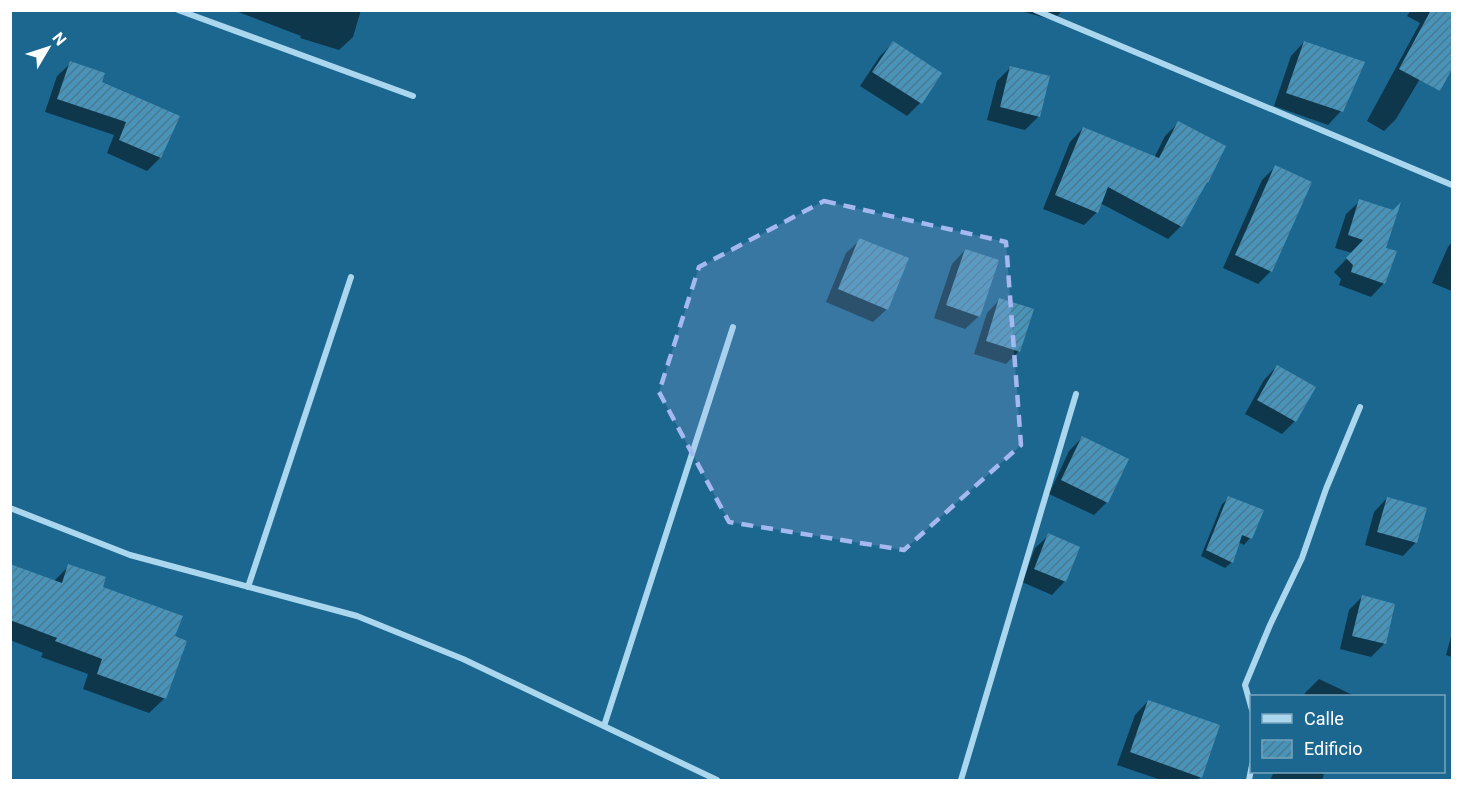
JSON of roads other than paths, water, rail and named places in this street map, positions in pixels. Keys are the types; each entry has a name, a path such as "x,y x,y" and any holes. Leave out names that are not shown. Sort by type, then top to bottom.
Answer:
{"street":[{"path":"178,10 413,96"},
{"path":"1035,10 1452,185"},
{"path":"248,587 351,277"},
{"path":"604,726 733,327"},
{"path":"961,780 1076,394"},
{"path":"1250,706 1245,685 1302,558 1326,489 1360,407"},
{"path":"10,508 130,555 357,616 462,659 717,780"}]}
